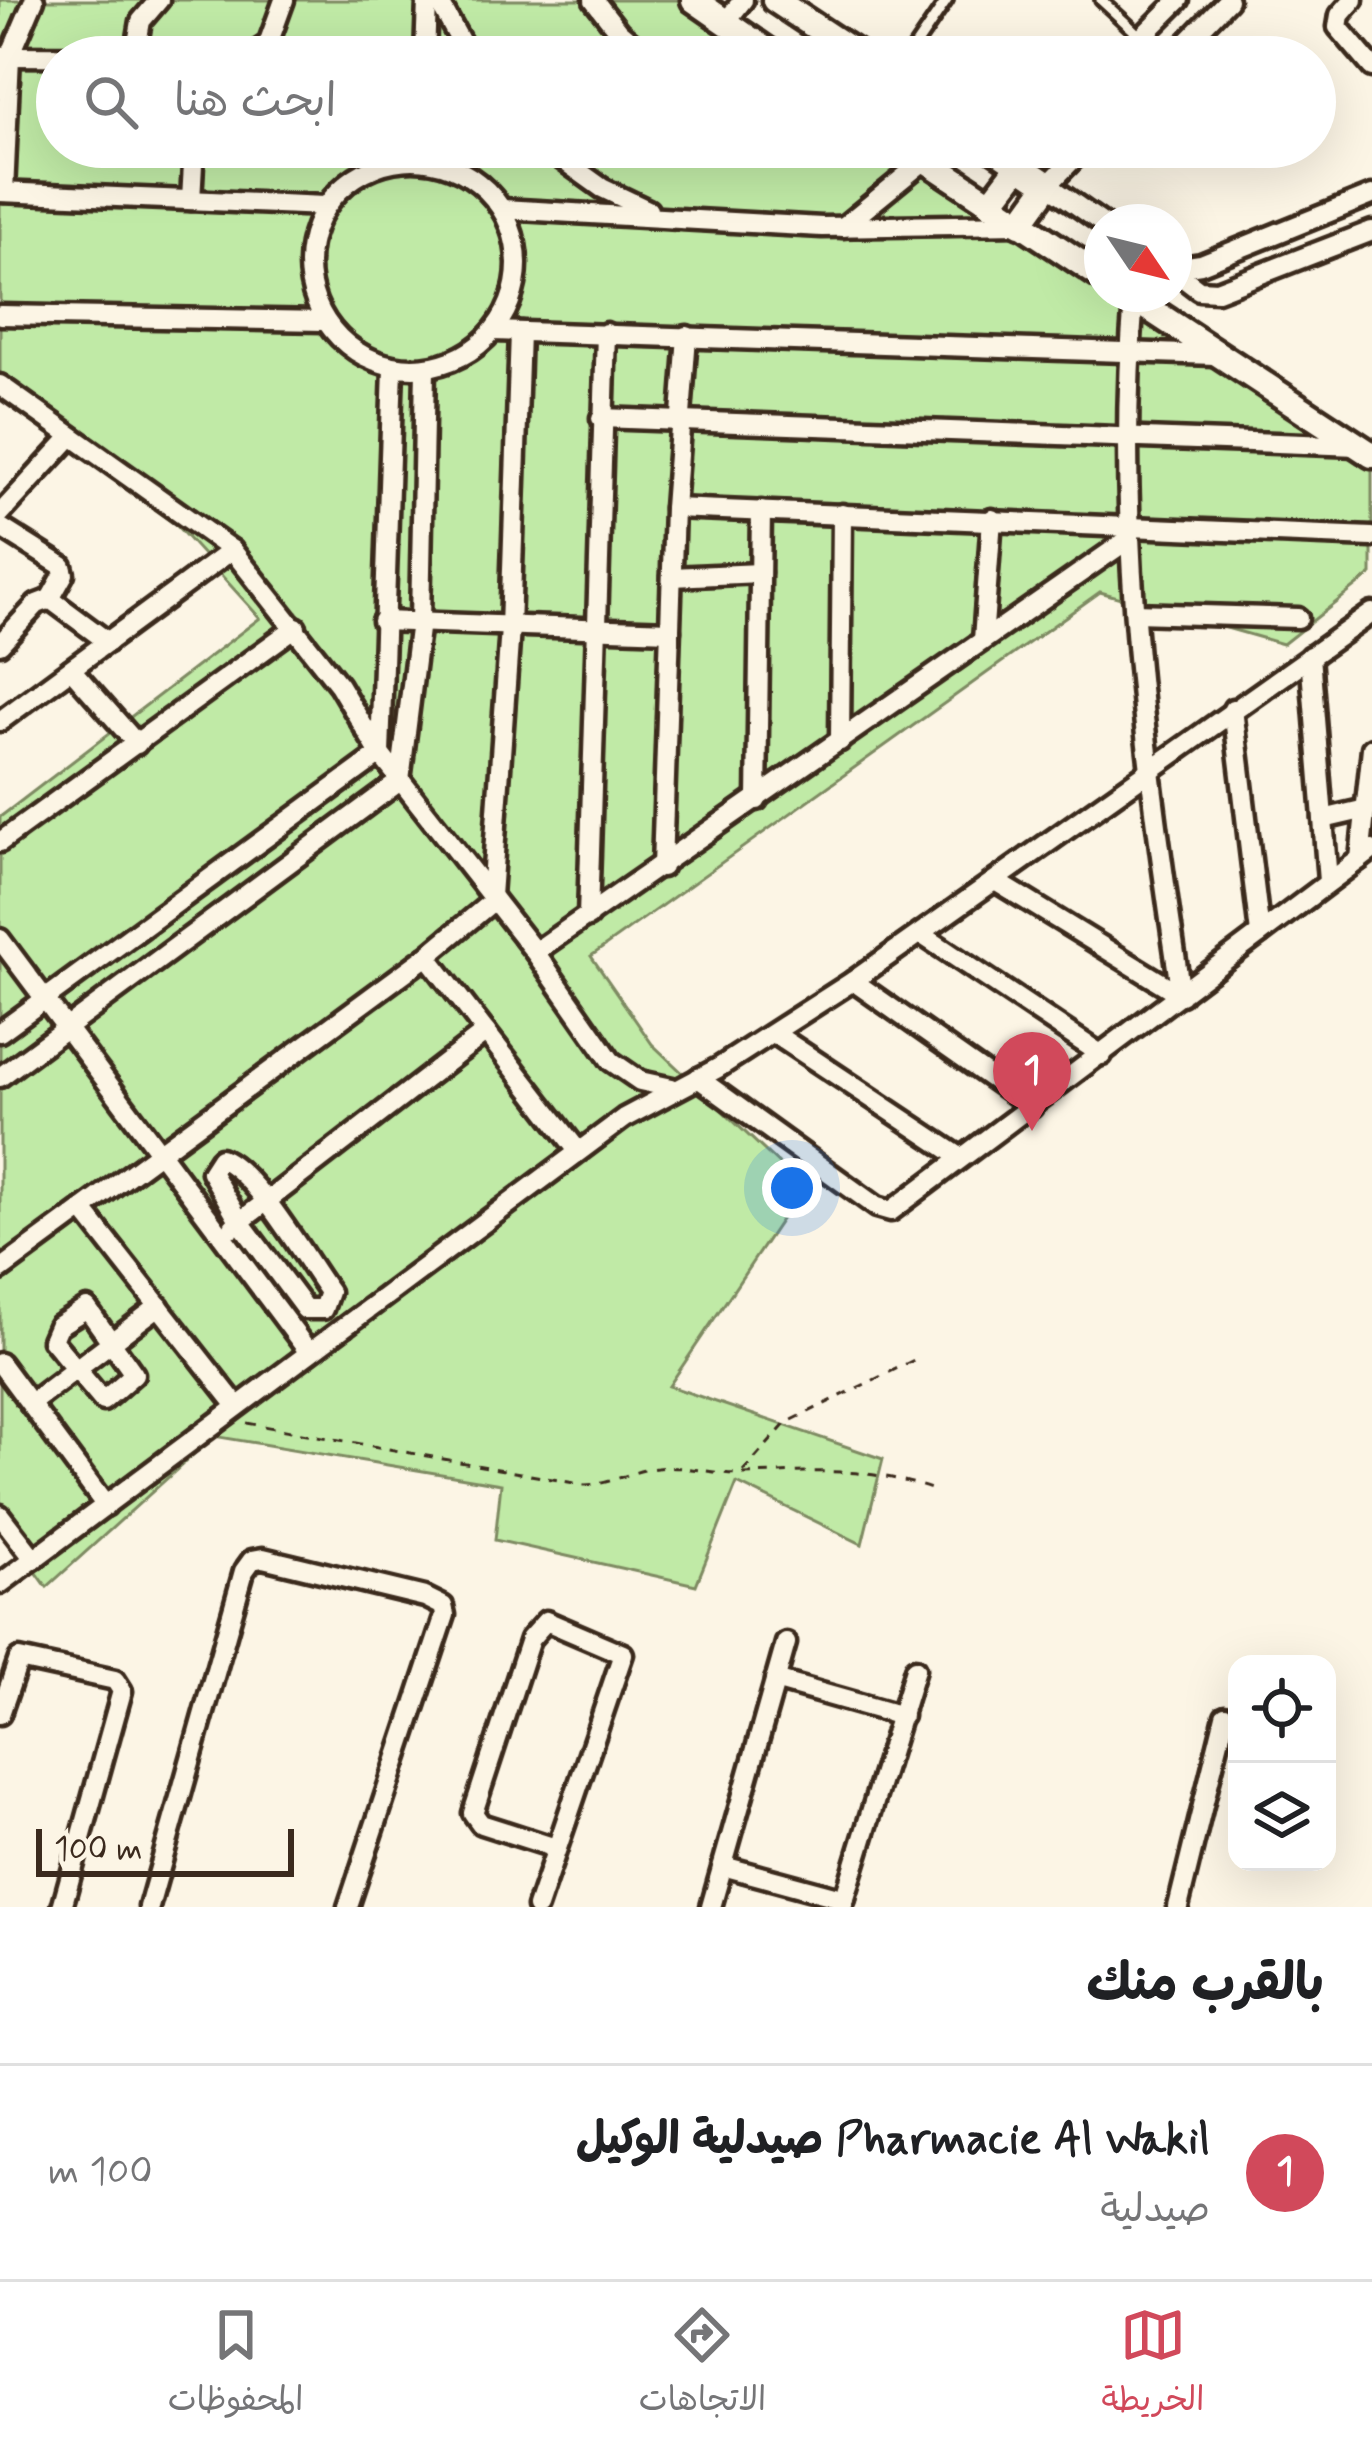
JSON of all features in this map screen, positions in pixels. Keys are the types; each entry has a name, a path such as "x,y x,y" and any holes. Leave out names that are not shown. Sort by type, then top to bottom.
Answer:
{"street":[{"path":"34,0 5,56 2,192 325,206"},
{"path":"138,36 140,21 159,0"},
{"path":"271,36 284,0"},
{"path":"426,36 427,0"},
{"path":"438,0 458,36"},
{"path":"594,0 624,36"},
{"path":"725,23 743,0"},
{"path":"775,0 829,36"},
{"path":"1142,36 1179,0"},
{"path":"1193,36 1228,0"},
{"path":"1353,0 1340,15 1338,27 1372,67"},
{"path":"699,1 744,36"},
{"path":"5,56 36,56"},
{"path":"191,200 193,168"},
{"path":"373,168 325,206 310,243 309,284 324,321 354,352 393,368 425,369 463,356 494,331 514,292 517,250 502,209 478,181 453,168"},
{"path":"580,168 631,204 670,218"},
{"path":"843,227 901,168"},
{"path":"936,168 1084,265"},
{"path":"990,204 1018,168"},
{"path":"1036,168 1048,185 1084,211"},
{"path":"1020,224 1065,168"},
{"path":"1192,266 1372,194"},
{"path":"502,209 843,227 1020,224"},
{"path":"1192,284 1199,290 1217,291 1372,230"},
{"path":"1130,312 1129,531 1135,613 1148,768 1181,995"},
{"path":"1153,312 1365,451"},
{"path":"0,315 324,321"},
{"path":"494,331 1215,355"},
{"path":"0,1270 427,956 492,898 510,628 520,332"},
{"path":"588,917 606,334"},
{"path":"662,867 674,508 687,336"},
{"path":"380,754 393,368"},
{"path":"0,1077 400,781 420,621 425,369"},
{"path":"0,385 232,550 296,627 380,754 536,952 611,1061 640,1081 672,1088"},
{"path":"601,418 1130,437 1365,451"},
{"path":"0,514 70,438"},
{"path":"674,508 992,519 1129,531 1372,537"},
{"path":"757,800 761,511"},
{"path":"840,740 842,514"},
{"path":"982,640 992,519"},
{"path":"0,527 64,568 50,599 37,604 0,644"},
{"path":"536,952 757,800 1129,531"},
{"path":"3,713 232,550"},
{"path":"672,577 760,573"},
{"path":"50,599 108,642"},
{"path":"1135,613 1298,617"},
{"path":"0,1584 578,1151 672,1088 775,1034 1372,614"},
{"path":"382,620 670,631"},
{"path":"0,842 296,627"},
{"path":"1310,656 1328,881"},
{"path":"71,669 136,744"},
{"path":"1233,709 1260,934"},
{"path":"698,1078 886,1212 1366,855 1372,748"},
{"path":"0,1032 380,754"},
{"path":"1323,819 1366,809"},
{"path":"997,882 1181,995"},
{"path":"921,934 1102,1055"},
{"path":"0,939 308,1351"},
{"path":"427,956 578,1151"},
{"path":"853,981 1032,1107"},
{"path":"223,1235 486,1032"},
{"path":"775,1034 960,1157"},
{"path":"220,1158 231,1163 265,1203 329,1292 323,1309 305,1309 240,1222 211,1172 220,1158"},
{"path":"82,1210 159,1306 230,1412"},
{"path":"31,1402 159,1306"},
{"path":"89,1310 134,1374 108,1399 96,1399 74,1370 52,1335 75,1312 89,1310"},
{"path":"0,1363 106,1506"},
{"path":"0,1515 34,1558"},
{"path":"148,1907 244,1571 262,1558 425,1597 443,1606 445,1615 348,1907"},
{"path":"537,1907 623,1654 546,1621 530,1639 472,1808 481,1824 556,1848"},
{"path":"711,1907 786,1643"},
{"path":"0,1714 19,1659 115,1680 122,1691 62,1907"},
{"path":"723,1866 843,1903 915,1669"},
{"path":"775,1680 902,1716"},
{"path":"1178,1907 1226,1716"}],"lane":[{"path":"922,36 947,0"},
{"path":"1101,0 1140,36"}],"path":[{"path":"741,1474 786,1423 914,1360"},
{"path":"230,1412 585,1485 603,1485 653,1468 741,1474 820,1467 897,1478 934,1490"}],"green space":[{"path":"0,0 691,0 742,36 36,36 36,168 931,168 1084,269 1084,312 1151,312 1372,453 1372,574 1283,644 1100,592 591,956 652,1044 803,1187 669,1386 883,1459 862,1544 737,1483 696,1585 495,1540 501,1484 214,1436 47,1587 0,1522 0,817 260,618 176,525 0,397"}],"place":[{"name":"Pharmacie Al Wakil صيدلية الوكيل","path":"1032,1131"}]}
